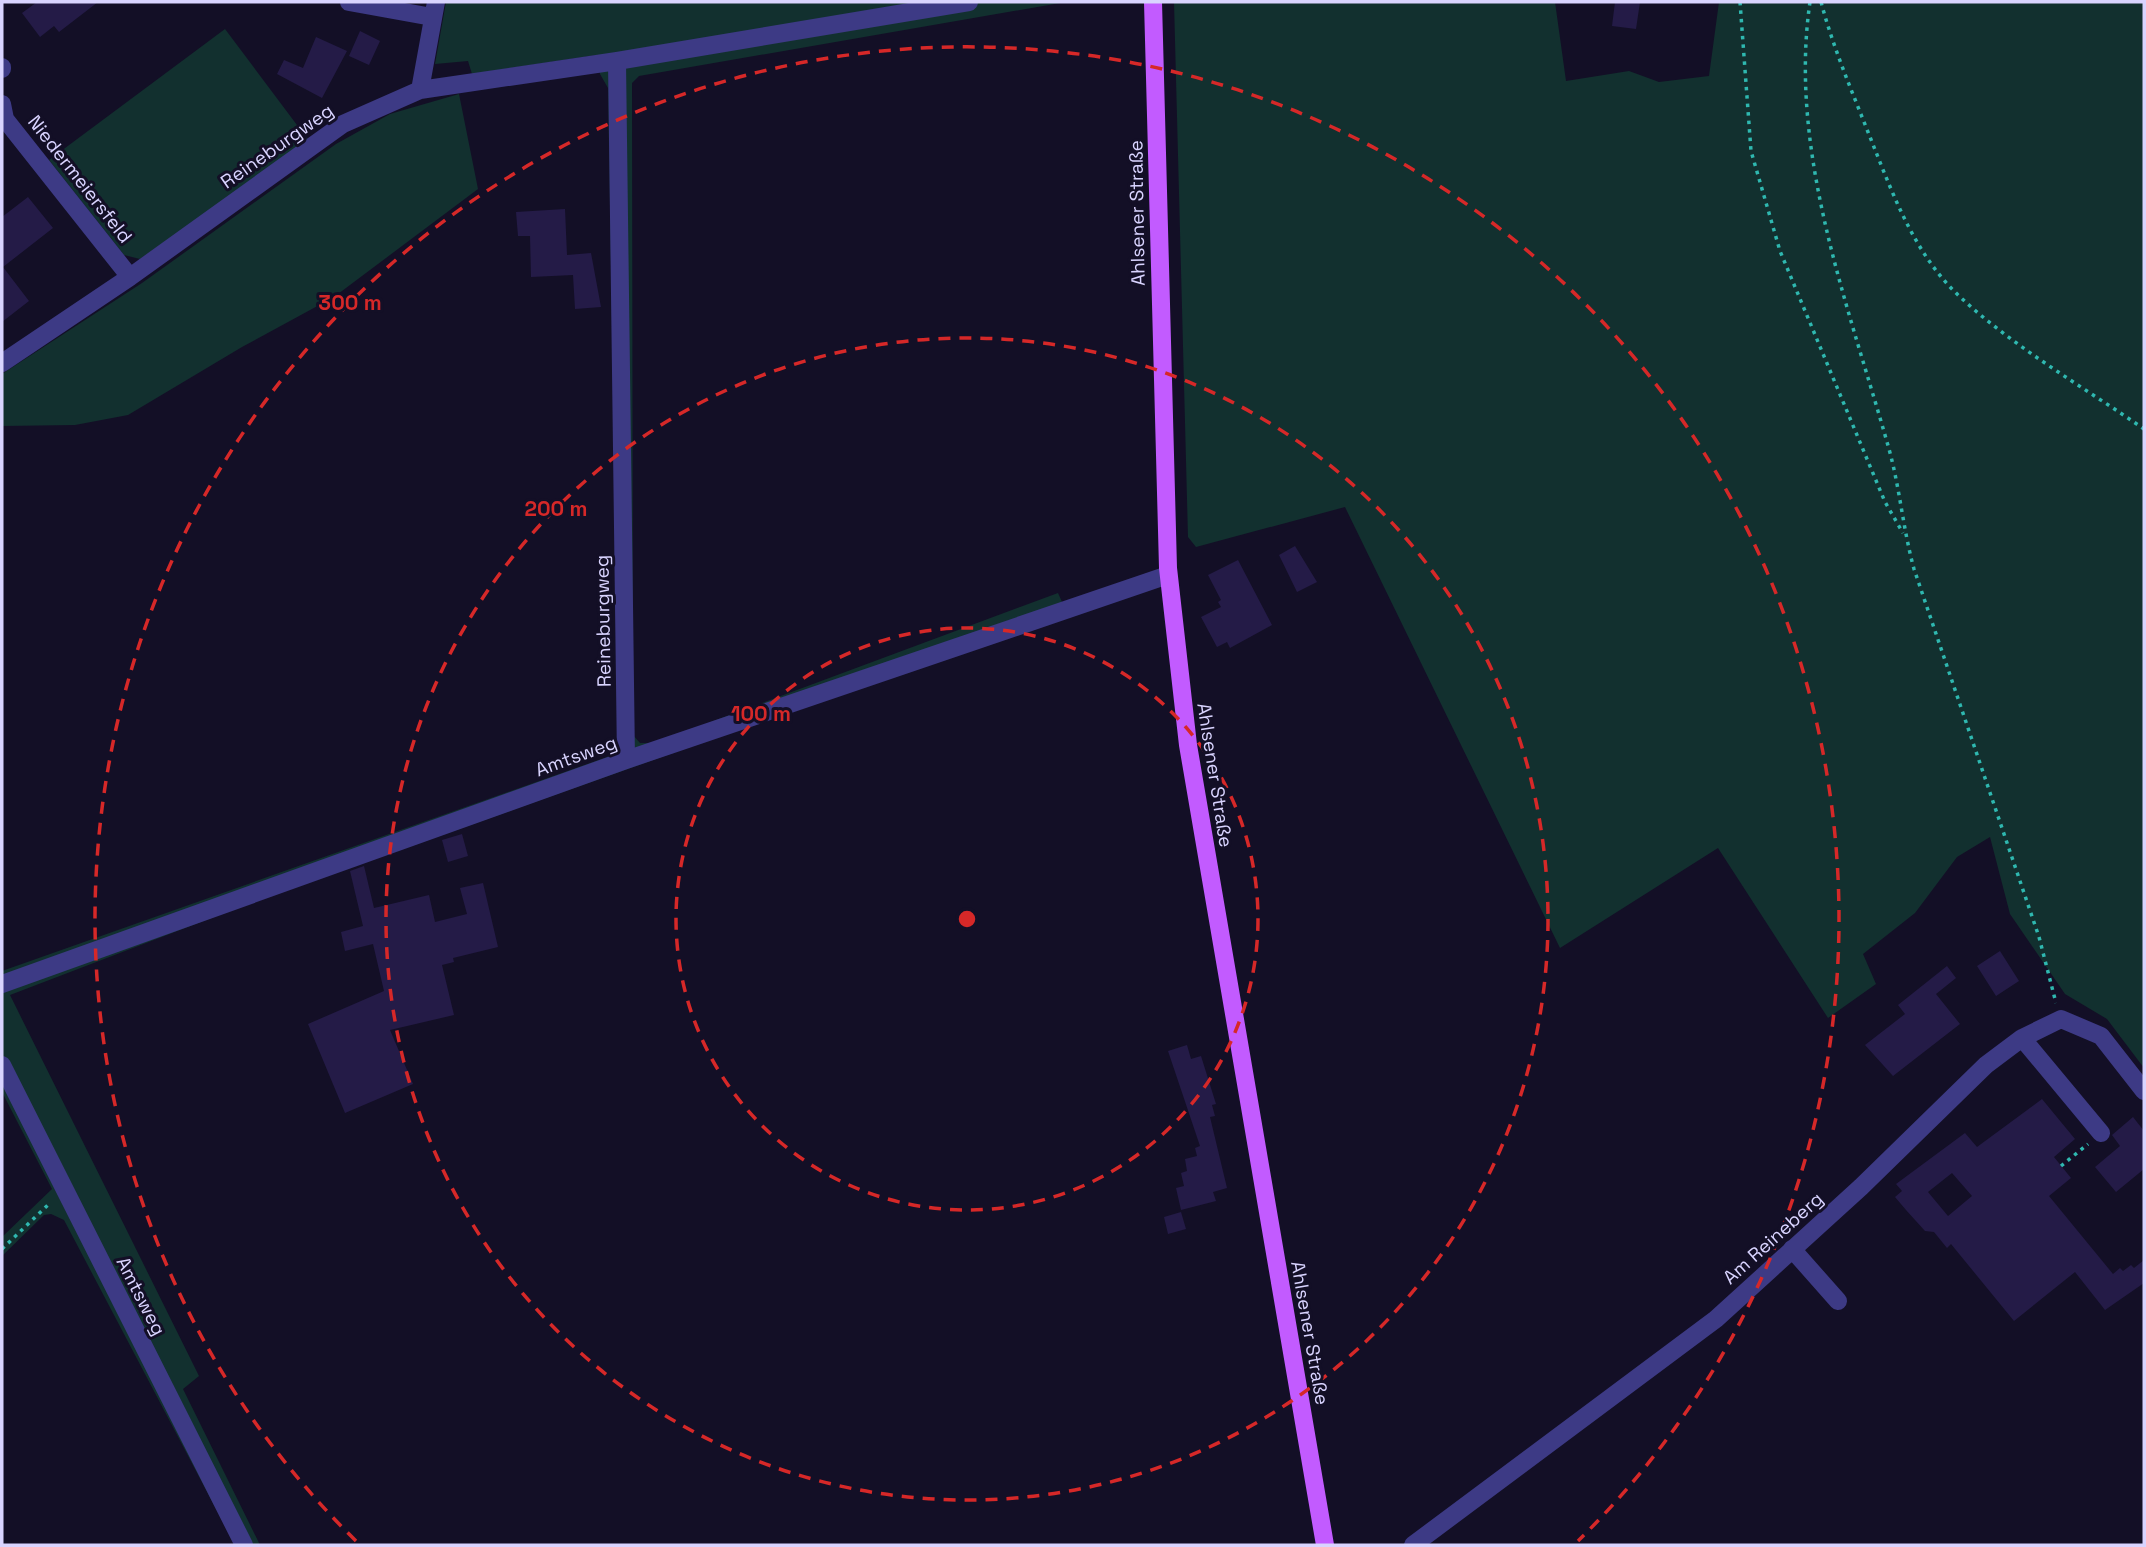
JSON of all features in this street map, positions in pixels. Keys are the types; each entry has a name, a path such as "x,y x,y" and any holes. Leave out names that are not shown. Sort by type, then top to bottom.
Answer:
{"main road":[{"name":"Ahlsener Straße","path":"1153,2 1168,575 1188,745 1325,1545"}],"street":[{"path":"349,2 434,10 421,90"},
{"name":"Reineburgweg","path":"2,363 130,277 343,124 421,90 617,61 968,2"},
{"name":"Reineburgweg","path":"617,61 626,760"},
{"name":"Niedermeiersfeld","path":"2,104 5,119 130,277"},
{"name":"Amtsweg","path":"2,984 626,760 1168,575"},
{"path":"2061,1019 2101,1036 2144,1091"},
{"name":"Am Reineberg","path":"1413,1545 1716,1319 1986,1065 2022,1038 2061,1019"},
{"path":"2022,1038 2101,1133"},
{"name":"Amtsweg","path":"2,1065 244,1545"},
{"path":"1792,1249 1838,1301"}],"path":[{"path":"1740,2 1751,151 1780,251 1885,502 1904,535 2039,937 2061,1019"},
{"path":"1810,2 1805,59 1816,169 1828,233 1898,484 1904,535"},
{"path":"1822,2 1835,50 1886,175 1910,230 1931,264 1956,293 1992,324 2144,429"},
{"path":"2061,1166 2101,1133"},
{"path":"2,1249 65,1189"}],"green space":[{"path":"446,2 1066,2 639,76 632,83 633,735 640,743 654,743 1058,593 1067,613 248,904 10,995 199,1376 183,1389 260,1545 235,1545 64,1220 51,1214 44,1215 2,1256 2,1237 52,1189 2,1092 2,971 607,757 619,745 608,88 600,74 597,55 472,74 468,61 435,64"},
{"path":"1174,2 1555,2 1566,81 1629,71 1659,82 1709,76 1719,2 2144,2 2144,1068 2107,1019 2065,994 2010,914 1990,837 1957,857 1915,913 1863,954 1876,984 1828,1018 1718,848 1560,948 1345,507 1196,547 1188,537"},
{"path":"225,29 309,141 140,259 124,255 49,160"},
{"path":"459,94 478,189 334,297 242,347 128,415 75,425 2,426 2,374 142,283 336,144 390,114"}],"building":[{"path":"37,2 98,2 59,32 54,26 40,37 22,13"},
{"path":"1615,2 1640,2 1636,29 1612,26"},
{"path":"360,31 380,41 369,65 349,56"},
{"path":"316,37 347,51 322,98 277,74 284,60 303,68"},
{"path":"28,197 53,228 3,267 29,301 2,322 2,217"},
{"path":"565,209 567,255 591,253 601,307 575,309 573,275 531,277 530,236 518,236 516,212"},
{"path":"1295,546 1317,582 1297,592 1279,555"},
{"path":"1238,560 1272,625 1230,648 1227,642 1217,647 1201,617 1221,607 1218,602 1221,600 1208,575"},
{"path":"462,834 468,856 448,862 442,840"},
{"path":"364,866 374,908 429,895 435,922 467,914 460,888 483,883 498,947 453,958 454,962 442,965 454,1015 390,1030 413,1084 345,1113 308,1024 384,991 373,944 345,951 341,932 363,926 350,871"},
{"path":"2000,951 2019,981 1996,996 1977,966"},
{"path":"1947,966 1956,978 1936,994 1960,1024 1893,1076 1865,1045 1905,1014 1898,1005"},
{"path":"1187,1045 1191,1059 1201,1056 1216,1104 1212,1105 1215,1116 1210,1117 1227,1188 1213,1192 1216,1201 1181,1210 1176,1188 1184,1186 1181,1173 1187,1171 1185,1159 1197,1156 1195,1148 1200,1146 1168,1051"},
{"path":"2042,1099 2075,1139 2054,1157 2071,1178 2049,1196 2113,1274 2120,1268 2123,1271 2131,1265 2134,1268 2144,1260 2144,1283 2105,1310 2075,1272 2014,1321 1951,1244 1947,1248 1934,1232 1925,1231 1895,1197 1902,1191 1896,1184 1965,1133 1977,1147","holes":["1952,1173 1972,1196 1948,1216 1928,1192"]},
{"path":"2133,1117 2144,1131 2144,1169 2116,1192 2095,1167 2120,1146 2112,1135"},
{"path":"1181,1212 1186,1229 1168,1234 1164,1217"}]}
